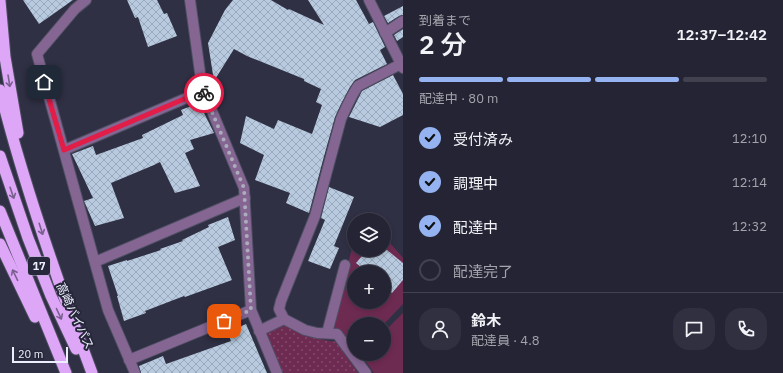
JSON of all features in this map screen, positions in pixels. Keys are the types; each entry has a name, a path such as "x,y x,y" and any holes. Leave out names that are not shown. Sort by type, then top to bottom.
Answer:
{"highway":[{"path":"0,0 5,57 29,192"},
{"path":"0,90 5,112 29,192 61,289 92,373"},
{"name":"高崎バイパス","path":"0,156 28,238 51,296 87,373"},
{"name":"17","path":"0,211 66,373"},
{"path":"0,244 62,373"}],"street":[{"path":"86,0 75,9 37,54 108,310 135,373"},
{"path":"190,0 203,91 244,188 251,310 277,373"},
{"path":"366,373 337,334 317,333 305,330 284,318 279,309 315,216 344,110 358,86 402,66 369,0"},
{"path":"385,33 403,21"},
{"path":"64,150 203,91"},
{"path":"95,262 245,198"},
{"path":"327,333 345,265"},
{"path":"129,360 251,310"},
{"path":"259,330 284,318"}],"shaded area":[{"path":"391,244 403,258 403,304 391,317 347,317 347,342 332,328 347,268 347,309 391,309 391,265 348,265 350,257 391,257"},
{"path":"403,313 403,373 374,373 365,361 391,361 391,325"},
{"path":"286,324 299,332 324,340 337,342 347,357 347,361 350,361 358,373 283,373 264,332"}],"building":[{"path":"23,0 73,0 39,24"},
{"path":"127,0 157,0 164,14 167,13 177,36 148,47 138,17 135,18"},
{"path":"233,0 271,0 288,10 289,9 324,25 308,0 356,0 369,24 373,22 385,47 380,50 387,64 355,80 335,117 309,213 286,203 290,193 255,180 264,155 240,143 246,116 274,129 278,120 312,134 322,105 316,102 321,89 304,81 304,79 247,56 234,49 214,81 208,43 225,10"},
{"path":"403,6 403,15 388,23 384,16"},
{"path":"403,29 403,37 397,41 394,35"},
{"path":"393,75 403,94 403,115 380,127 349,117 362,91"},
{"path":"199,103 214,133 190,140 194,149 185,153 200,186 175,193 160,162 111,183 124,218 95,226 84,201 93,198 72,154 93,146 96,155 143,138 142,135 183,115 181,110"},
{"path":"329,187 354,197 334,246 339,248 330,269 308,261 325,220 321,218"},
{"path":"228,217 235,240 218,247 232,280 185,297 184,296 124,321 118,296 108,266 161,250 160,249 183,241 182,240 209,227 208,225"},
{"path":"391,253 403,263 403,280 392,293 391,265 358,265 356,263 361,257 391,257"},
{"path":"246,324 267,373 141,373 139,366 163,356 166,364 231,341 227,332"}],"way so far":[{"path":"204,93 244,188 251,310 224,321"}],"route":[{"path":"44,82 64,150 203,91 204,93"}]}
